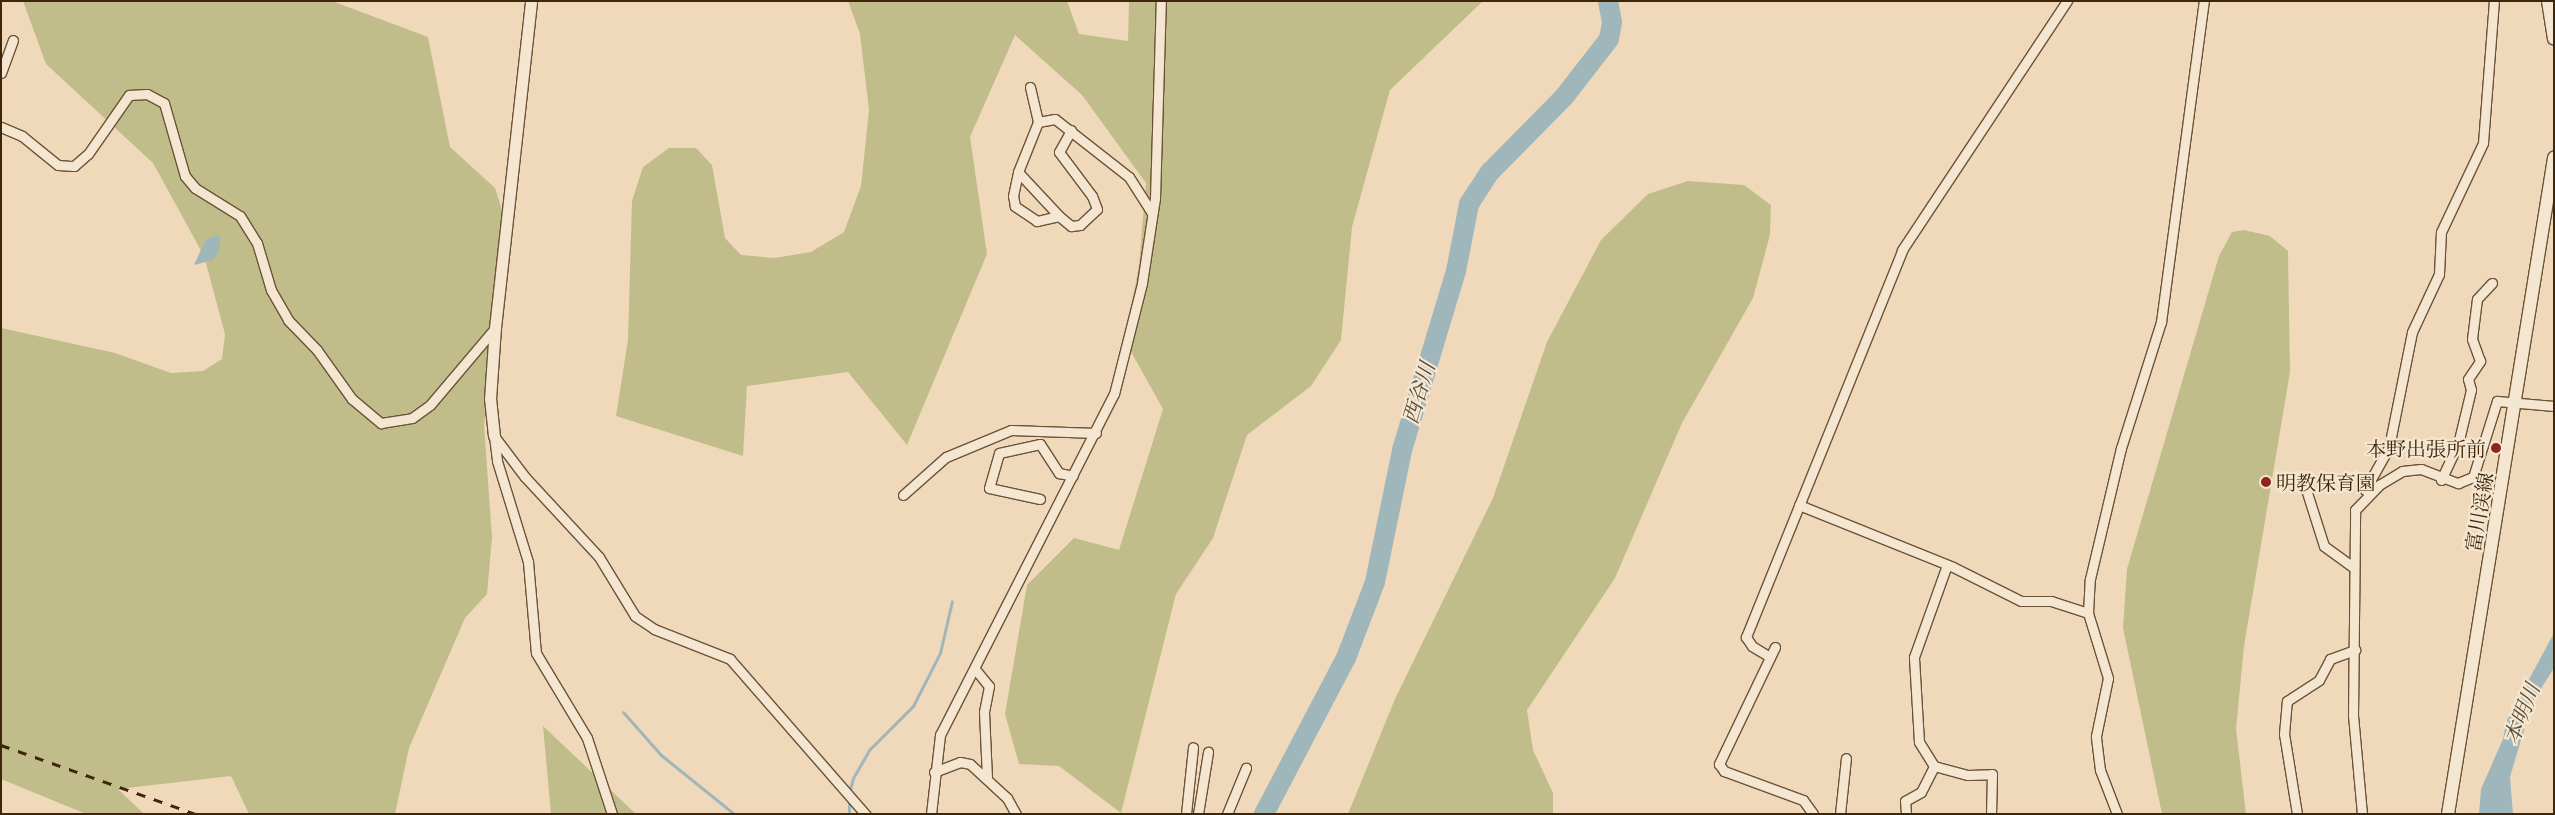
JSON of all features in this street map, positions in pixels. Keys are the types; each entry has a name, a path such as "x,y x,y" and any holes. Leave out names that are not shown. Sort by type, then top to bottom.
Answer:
{"main road":[{"path":"2548,1 2554,39"},
{"name":"富川渓線","path":"2448,814 2517,401 2554,158"}],"street":[{"path":"531,1 490,399 497,461 528,562 536,653 544,674 587,738 612,814"},
{"path":"931,814 934,772 940,735 1096,433 1114,394 1142,283 1152,213 1158,159 1161,1"},
{"path":"1770,657 1752,646 1746,637 1902,250 2067,1"},
{"path":"2117,814 2100,770 2096,736 2108,678 2088,613 2101,520 2161,322 2201,52 2204,1"},
{"path":"2362,814 2353,716 2355,650 2352,566 2355,510 2389,447 2412,332 2439,274 2441,232 2483,143 2494,1"},
{"path":"1,73 13,40"},
{"path":"1030,87 1038,122 1014,179 1015,206 1027,216 1037,221 1059,216"},
{"path":"1,127 22,136 58,165 74,166 88,154 129,95 147,94 164,103 185,176 195,188 240,216 257,243 271,290 288,320 362,410 380,423 412,418 430,405 496,328"},
{"path":"1038,122 1055,119 1071,130 1129,177 1152,213"},
{"path":"1014,179 1071,226 1080,225 1097,210 1092,196 1059,152 1071,130"},
{"path":"2441,480 2442,470 2458,444 2471,390 2468,378 2480,361 2472,339 2477,300 2492,283"},
{"path":"2355,510 2379,484 2402,471 2421,469 2441,480 2458,483 2473,477 2496,401 2517,401 2554,406"},
{"path":"903,495 946,456 1011,430 1096,433"},
{"path":"494,436 525,477 599,557 635,616 654,629 730,659 865,814"},
{"path":"1040,499 989,488 999,453 1040,444 1059,473 1073,476"},
{"path":"2304,483 2324,546 2352,566"},
{"path":"1799,505 1947,565 2022,601 2051,601 2088,613"},
{"path":"1947,565 1914,657 1919,742 1934,766 1968,775 1992,774 1991,814"},
{"path":"1775,647 1719,764 1724,771 1803,800 1813,814"},
{"path":"2297,814 2284,734 2287,701 2320,680 2330,659 2355,650"},
{"path":"975,669 989,686 984,712 987,778"},
{"path":"1186,814 1193,747"},
{"path":"1198,814 1208,752"},
{"path":"1840,814 1846,758"},
{"path":"934,772 960,762 987,778 1016,814"},
{"path":"1906,814 1905,801 1921,792 1934,766"},
{"path":"1227,814 1246,768"}],"shaded area":[{"path":"23,1 332,1 428,37 450,147 495,188 512,241 484,425 492,537 487,594 465,618 409,748 395,814 249,814 231,776 118,789 144,814 86,814 1,779 1,328 115,353 171,373 203,371 222,359 225,334 204,256 153,163 46,64"},
{"path":"848,1 1067,1 1079,34 1128,41 1129,1 1483,1 1390,90 1352,227 1341,340 1311,386 1247,435 1213,538 1176,594 1121,813 1059,766 1019,764 1005,714 1027,585 1074,538 1119,550 1163,409 1125,341 1139,265 1146,183 1082,95 1015,35 970,137 987,254 907,445 848,372 747,386 743,456 616,416 628,340 632,201 643,167 669,148 696,148 712,165 725,238 741,255 774,258 811,252 844,232 861,186 869,110 860,34"},
{"path":"1688,181 1744,185 1771,205 1770,235 1753,298 1682,423 1615,578 1527,710 1533,750 1553,793 1553,814 1348,814 1395,699 1493,498 1547,342 1601,240 1648,194"},
{"path":"2244,230 2270,236 2288,251 2290,372 2244,646 2236,729 2246,814 2162,814 2123,628 2127,569 2219,256 2232,232"},
{"path":"543,726 636,814 551,814"}],"water":[{"path":"219,235 220,249 213,260 194,265 206,239"},
{"name":"本明川","path":"2554,633 2554,668 2532,703 2510,777 2513,814 2479,814 2481,789 2503,739 2506,722"}],"waterway":[{"name":"西谷川","path":"1264,814 1346,658 1375,582 1402,450 1456,271 1469,204 1490,172 1564,97 1609,39 1612,22 1608,1"},
{"path":"849,794 853,778 870,749 913,706 940,653 952,601"},
{"path":"623,712 661,755 734,814"},
{"path":"849,801 849,814"}],"railway":[{"path":"1,745 196,814"}],"place":[{"name":"本野出張所前","path":"2496,448"},
{"name":"明教保育園","path":"2266,482"}]}
